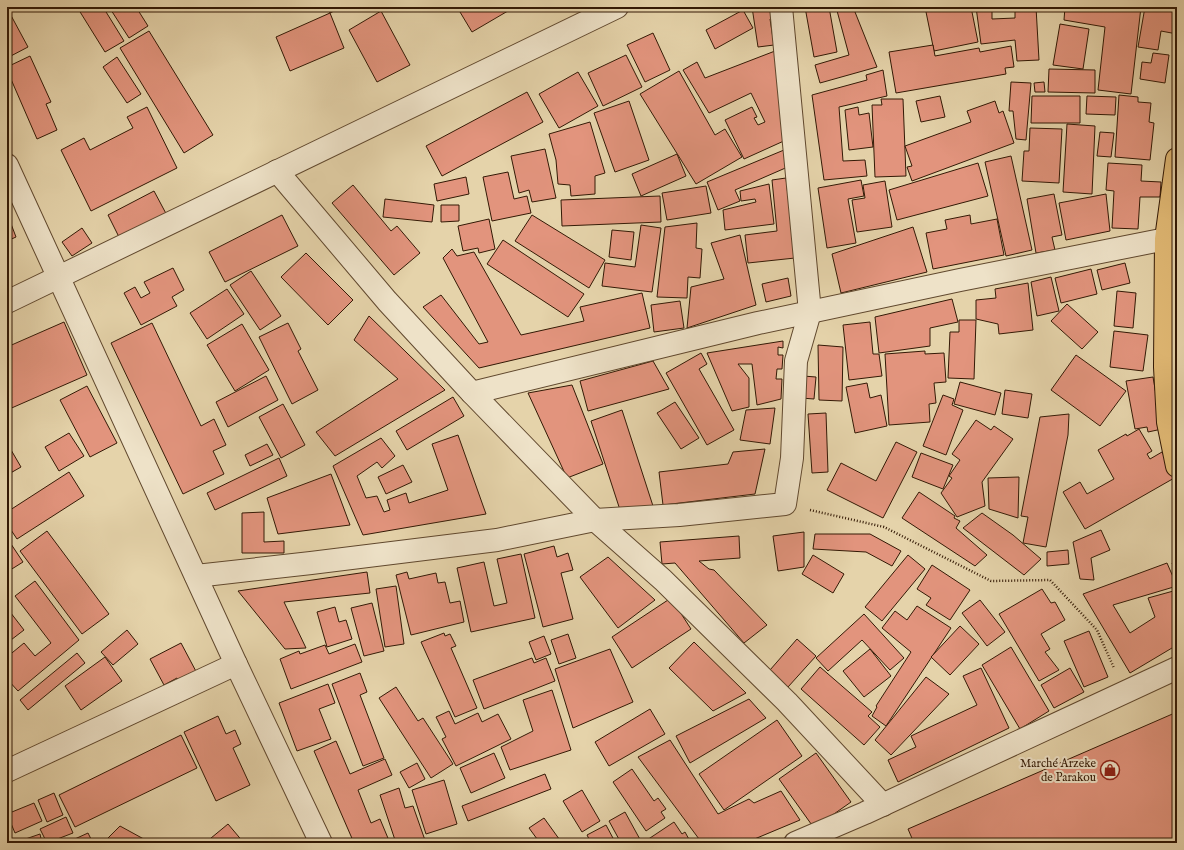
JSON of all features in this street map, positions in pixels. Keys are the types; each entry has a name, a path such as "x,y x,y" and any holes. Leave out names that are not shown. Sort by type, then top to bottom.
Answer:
{"main road":[{"path":"1177,159 1166,240 1165,367 1168,422 1177,466"}],"street":[{"path":"7,302 617,7"},
{"path":"196,576 311,564 497,540 595,520 679,516 784,504 792,458 796,361 810,312 781,7"},
{"path":"7,165 57,277 236,664 321,843"},
{"path":"277,171 387,301 472,393 595,520 663,580 787,702 883,805"},
{"path":"472,393 750,325 960,280 1166,240"},
{"path":"7,771 236,664"},
{"path":"795,843 883,805 1177,668"}],"path":[{"path":"784,504 884,527 991,581 1050,580 1097,630 1125,692"}],"building":[{"path":"77,7 103,7 124,41 105,52"},
{"path":"115,7 136,7 148,26 129,38 111,10"},
{"path":"327,7 342,7 330,13"},
{"path":"457,7 513,7 513,8 472,32"},
{"path":"752,7 773,7 775,18 770,19 774,45 758,47"},
{"path":"805,7 829,7 837,52 814,57"},
{"path":"836,7 853,7 877,67 820,83 815,65 849,55"},
{"path":"925,7 971,7 978,42 934,51"},
{"path":"976,7 992,7 992,19 1015,18 1015,7 1036,7 1039,60 1017,61 1015,40 981,44"},
{"path":"1065,7 1141,7 1131,94 1098,90 1105,27 1064,20"},
{"path":"1145,7 1177,7 1177,34 1161,31 1158,50 1138,47"},
{"path":"7,8 28,47 7,58"},
{"path":"743,10 753,28 715,49 706,30"},
{"path":"381,11 410,65 377,82 349,30"},
{"path":"330,13 344,48 290,71 276,37"},
{"path":"1060,24 1089,29 1083,69 1053,65"},
{"path":"149,31 213,135 184,153 120,48"},
{"path":"653,33 670,70 645,82 627,45"},
{"path":"933,45 935,56 979,48 980,52 1011,46 1014,67 1005,68 1006,74 896,93 889,52"},
{"path":"775,51 786,140 744,159 725,120 752,107 757,117 754,118 758,125 765,122 751,93 709,113 683,70 697,62 705,78"},
{"path":"1153,53 1169,55 1165,83 1140,79 1142,62 1151,63"},
{"path":"626,55 642,87 603,106 588,73"},
{"path":"30,56 51,102 46,104 57,130 37,139 7,70 7,67"},
{"path":"117,57 141,94 127,103 103,67"},
{"path":"1049,69 1095,70 1095,93 1048,92"},
{"path":"883,70 887,96 839,107 843,161 865,160 867,176 824,180 812,95 867,80 866,75"},
{"path":"679,71 715,135 725,129 742,157 696,184 640,94"},
{"path":"578,72 598,106 559,128 539,94"},
{"path":"1011,82 1031,83 1026,140 1016,139 1013,111 1009,111"},
{"path":"1044,82 1045,92 1035,92 1034,83"},
{"path":"527,92 543,122 442,176 426,146"},
{"path":"1119,95 1138,97 1138,102 1151,103 1149,122 1154,123 1150,160 1115,157"},
{"path":"940,96 945,117 921,122 916,101"},
{"path":"1032,96 1080,96 1080,123 1031,123"},
{"path":"1087,96 1116,97 1115,115 1086,114"},
{"path":"881,99 903,99 906,176 875,177 872,105 882,105"},
{"path":"629,101 649,160 615,172 594,113"},
{"path":"995,101 999,113 1003,111 1014,143 912,181 907,167 912,166 905,146 971,122 967,111"},
{"path":"147,107 177,168 91,211 61,150 84,138 90,150 133,128 127,117"},
{"path":"858,107 859,115 869,113 873,147 849,150 845,110"},
{"path":"590,122 605,173 595,176 595,194 571,196 570,185 558,184 556,160 549,134"},
{"path":"1067,124 1095,126 1092,194 1063,192"},
{"path":"1030,128 1062,129 1059,183 1022,181 1024,151 1029,151"},
{"path":"1100,132 1114,133 1111,157 1097,156"},
{"path":"545,149 556,198 532,202 529,190 519,193 511,156"},
{"path":"784,150 790,166 735,190 740,201 718,210 707,182"},
{"path":"677,154 686,176 641,196 632,174"},
{"path":"1011,156 1032,250 1006,256 985,162"},
{"path":"978,163 988,196 897,220 889,190"},
{"path":"1108,163 1142,165 1141,181 1161,182 1160,197 1140,197 1138,229 1112,228 1114,191 1106,190"},
{"path":"508,172 514,199 527,196 531,213 492,221 483,177"},
{"path":"466,177 469,194 437,201 434,184"},
{"path":"786,178 795,258 748,263 745,235 777,231 772,180"},
{"path":"861,180 864,196 848,199 856,243 827,248 818,188"},
{"path":"885,181 892,227 857,232 852,200 865,198 863,185"},
{"path":"769,184 774,224 725,230 723,210 756,202 755,199 741,201 740,191"},
{"path":"353,185 391,231 397,226 420,253 394,275 332,203"},
{"path":"706,186 711,213 667,220 662,193"},
{"path":"154,191 170,221 123,245 108,215"},
{"path":"1054,194 1062,235 1052,237 1055,250 1036,253 1027,199"},
{"path":"1106,194 1110,231 1066,240 1059,203"},
{"path":"660,196 661,222 562,226 561,200"},
{"path":"385,199 434,205 432,222 383,217"},
{"path":"441,205 459,205 459,221 441,222"},
{"path":"282,215 298,246 225,282 209,252"},
{"path":"532,215 605,260 589,288 515,241"},
{"path":"970,215 971,224 997,219 1004,255 933,269 926,233 947,229 945,220"},
{"path":"8,216 16,237 7,241 7,217"},
{"path":"489,219 495,249 479,253 478,248 463,251 458,226"},
{"path":"697,223 696,248 702,249 700,278 688,277 687,298 657,297 665,227"},
{"path":"641,225 661,228 652,292 602,286 605,263 635,267"},
{"path":"913,227 927,272 841,293 832,254"},
{"path":"82,228 92,243 72,256 62,242"},
{"path":"612,230 634,232 631,260 609,257"},
{"path":"740,235 756,305 687,328 691,287 724,279 711,243"},
{"path":"503,240 584,294 568,317 487,264"},
{"path":"452,249 457,256 474,252 521,335 584,321 580,307 642,293 650,328 479,368 423,307 441,295 479,344 488,342 443,258"},
{"path":"306,253 353,300 328,325 281,277"},
{"path":"1125,263 1130,283 1102,290 1097,270"},
{"path":"173,268 184,290 172,297 177,306 141,325 124,293 135,287 141,298 150,293 144,282"},
{"path":"1091,269 1097,294 1061,303 1055,278"},
{"path":"251,271 281,316 260,330 230,285"},
{"path":"1051,277 1059,311 1037,316 1031,282"},
{"path":"788,278 791,296 766,302 762,284"},
{"path":"1028,283 1033,330 999,334 998,324 976,319 976,300 996,298 995,289"},
{"path":"227,289 244,314 207,339 190,313"},
{"path":"1117,291 1136,293 1133,328 1114,326"},
{"path":"952,299 958,322 930,328 930,346 879,353 875,317"},
{"path":"680,301 684,328 654,332 651,305"},
{"path":"1067,304 1098,332 1082,349 1051,321"},
{"path":"369,316 445,390 335,456 316,432 398,379 354,340"},
{"path":"959,320 976,320 974,379 948,378 950,332 959,332"},
{"path":"64,322 87,375 7,410 7,347"},
{"path":"870,322 873,354 879,354 882,376 849,380 843,325"},
{"path":"152,323 201,426 214,419 226,445 213,451 224,474 183,494 111,343"},
{"path":"288,323 301,349 298,351 318,390 292,404 259,337"},
{"path":"242,324 269,370 235,391 207,345"},
{"path":"1114,331 1148,335 1143,371 1110,367"},
{"path":"783,341 783,348 778,347 778,355 783,355 782,369 777,369 776,379 782,379 781,399 757,405 752,364 738,364 749,378 749,407 732,411 707,353"},
{"path":"818,345 843,347 842,401 819,400"},
{"path":"925,351 925,354 944,353 946,382 934,383 936,403 929,404 930,422 889,425 885,354"},
{"path":"701,353 707,364 699,369 734,430 707,445 666,373"},
{"path":"1076,355 1126,391 1100,426 1051,390"},
{"path":"653,361 669,389 588,411 580,381"},
{"path":"266,376 278,400 228,427 216,402"},
{"path":"803,376 816,377 814,399 801,398"},
{"path":"1153,377 1162,429 1148,432 1147,427 1135,429 1126,381"},
{"path":"960,382 1001,393 995,415 954,404"},
{"path":"867,383 870,398 881,395 887,426 855,433 846,387"},
{"path":"572,385 603,464 567,478 528,393"},
{"path":"87,386 117,443 90,457 60,400"},
{"path":"1005,390 1032,394 1028,418 1002,414"},
{"path":"943,395 954,399 952,405 963,410 946,455 923,446"},
{"path":"453,397 464,416 407,450 396,431"},
{"path":"675,402 699,438 681,449 657,413"},
{"path":"283,404 305,445 281,458 259,417"},
{"path":"775,408 770,444 740,440 746,410"},
{"path":"622,410 653,506 622,516 591,421"},
{"path":"826,413 828,472 812,473 808,414"},
{"path":"1069,414 1068,435 1046,547 1023,543 1028,517 1021,516 1040,417"},
{"path":"976,420 991,430 994,426 1013,439 982,482 985,506 957,517 941,493 952,478 949,476 960,460 952,454"},
{"path":"1139,429 1152,451 1147,454 1150,459 1162,452 1176,477 1085,529 1063,492 1080,482 1087,494 1114,479 1098,450 1126,434 1127,436"},
{"path":"69,433 84,456 59,471 45,447"},
{"path":"458,435 486,514 363,535 333,466 381,438 395,456 382,468 377,462 357,476 366,498 377,496 384,512 390,510 387,500 406,493 409,503 448,490 432,444"},
{"path":"896,442 917,452 883,518 827,490 841,463 876,481"},
{"path":"7,443 21,467 7,475"},
{"path":"267,444 273,455 250,466 245,455"},
{"path":"765,449 755,494 663,505 659,472 728,464 733,452"},
{"path":"921,453 953,465 943,489 912,477"},
{"path":"279,458 287,476 215,510 207,493"},
{"path":"403,465 412,482 386,494 378,477"},
{"path":"69,472 84,496 17,539 7,524 7,512"},
{"path":"331,474 350,525 278,534 267,498"},
{"path":"1019,477 1018,518 989,509 988,478"},
{"path":"919,492 955,516 954,518 960,521 956,528 987,555 975,566 902,518"},
{"path":"264,512 264,542 284,541 284,553 242,553 242,513"},
{"path":"982,513 1013,535 1041,559 1024,575 963,528"},
{"path":"1101,530 1110,550 1091,558 1094,580 1080,579 1073,542"},
{"path":"47,531 109,614 82,634 20,551"},
{"path":"804,532 804,567 778,571 773,536"},
{"path":"815,534 870,534 901,551 892,566 866,552 813,549"},
{"path":"739,536 740,558 699,561 709,569 714,570 767,625 744,643 675,563 662,564 660,542"},
{"path":"7,538 23,562 7,572"},
{"path":"554,546 557,557 568,553 573,570 561,573 573,619 543,627 524,554"},
{"path":"1068,550 1069,564 1047,566 1047,552"},
{"path":"521,554 535,618 471,632 457,568 484,562 494,606 507,603 497,559"},
{"path":"813,555 844,574 833,593 802,574"},
{"path":"908,555 925,569 882,621 865,607"},
{"path":"608,557 655,600 618,628 580,577"},
{"path":"1177,561 1177,576 1172,563"},
{"path":"1167,563 1177,586 1113,605 1130,633 1155,617 1148,598 1177,590 1177,645 1130,673 1083,594"},
{"path":"932,565 970,590 950,620 926,605 931,598 917,589"},
{"path":"367,572 370,593 284,602 306,648 285,649 238,591"},
{"path":"407,572 409,579 436,573 438,583 445,582 450,603 460,601 464,622 411,635 396,575"},
{"path":"35,581 79,640 18,691 7,679 7,657 24,643 35,656 51,643 15,596"},
{"path":"396,586 404,644 385,647 376,589"},
{"path":"1042,589 1051,603 1055,602 1065,620 1041,634 1050,649 1045,652 1059,670 1039,681 999,614"},
{"path":"671,598 691,629 632,668 612,637"},
{"path":"980,600 1005,632 987,646 962,613"},
{"path":"372,603 384,651 364,656 351,608"},
{"path":"917,606 951,628 886,726 872,716 877,707 876,706 911,652 882,628 895,611 907,620"},
{"path":"335,607 339,622 346,620 352,639 327,647 317,612"},
{"path":"7,608 24,630 7,643"},
{"path":"864,614 904,658 890,670 862,640 828,671 816,658"},
{"path":"960,626 979,644 950,675 931,657"},
{"path":"127,630 138,644 113,665 101,652"},
{"path":"1089,631 1108,677 1084,687 1064,641"},
{"path":"444,633 445,636 450,634 456,646 451,648 477,708 455,717 421,642"},
{"path":"568,634 576,658 559,664 551,640"},
{"path":"544,636 551,654 536,660 529,642"},
{"path":"797,639 816,656 788,687 770,670"},
{"path":"694,642 746,693 713,711 669,668"},
{"path":"181,643 199,677 181,686 177,678 164,685 150,659"},
{"path":"355,644 362,662 291,689 280,659 299,651 300,654 325,645 329,654"},
{"path":"1011,647 1049,711 1020,729 982,665"},
{"path":"610,649 633,702 573,728 555,669"},
{"path":"870,649 891,676 864,697 843,671"},
{"path":"77,653 85,663 28,710 20,700"},
{"path":"105,657 122,681 81,710 65,686"},
{"path":"532,658 534,663 546,658 555,681 484,709 473,680"},
{"path":"820,667 872,712 868,716 880,727 864,745 801,689"},
{"path":"981,668 1009,728 898,782 888,760 916,747 911,736 977,705 963,676"},
{"path":"1070,668 1084,692 1054,708 1041,685"},
{"path":"360,673 367,692 360,695 384,758 363,766 332,684"},
{"path":"926,677 949,694 891,755 875,740"},
{"path":"328,684 335,703 319,709 331,739 297,751 279,703"},
{"path":"396,687 418,721 423,718 453,764 431,778 379,698"},
{"path":"7,690 11,696 7,699"},
{"path":"552,690 571,750 510,770 501,747 533,731 523,700"},
{"path":"749,699 766,718 690,763 676,736"},
{"path":"650,709 665,734 609,766 595,742"},
{"path":"449,711 455,724 478,713 482,722 498,714 511,739 456,766 442,739 446,737 436,717"},
{"name":"Marché Arzeke de Parakou","path":"1177,712 1177,843 914,843 908,829"},
{"path":"218,716 226,734 235,730 241,744 233,748 250,785 216,801 184,732"},
{"path":"777,720 802,756 724,810 699,774"},
{"path":"181,735 197,768 75,827 59,795"},
{"path":"670,740 718,814 749,799 754,803 781,791 800,820 745,843 702,843 638,757"},
{"path":"336,741 350,774 385,759 392,775 358,790 371,823 380,819 390,843 354,843 314,751"},
{"path":"494,753 505,778 471,793 460,768"},
{"path":"816,753 851,802 814,828 779,779"},
{"path":"417,763 425,779 409,788 400,772"},
{"path":"632,769 654,801 658,798 666,809 661,812 665,818 646,831 613,782"},
{"path":"545,774 551,789 468,821 462,806"},
{"path":"444,780 457,824 426,834 412,790"},
{"path":"399,788 405,808 413,806 426,843 396,843 380,795"},
{"path":"582,790 600,821 582,832 563,801"},
{"path":"54,793 63,815 47,822 38,800"},
{"path":"34,803 42,821 15,833 7,814"},
{"path":"625,812 642,843 621,843 609,821"},
{"path":"66,817 73,833 47,843 40,829"},
{"path":"544,818 562,843 540,843 529,828"},
{"path":"674,822 682,834 685,832 691,843 644,842"},
{"path":"7,823 11,832 7,834"},
{"path":"228,824 244,843 205,843"},
{"path":"606,825 614,840 610,843 591,843 587,835"},
{"path":"120,826 151,843 103,843"},
{"path":"88,833 93,843 66,843"},
{"path":"40,834 42,843 14,843"},
{"path":"897,839 898,843 888,843"}],"place":[{"name":"Marché Arzeke de Parakou","path":"1110,770"}]}
